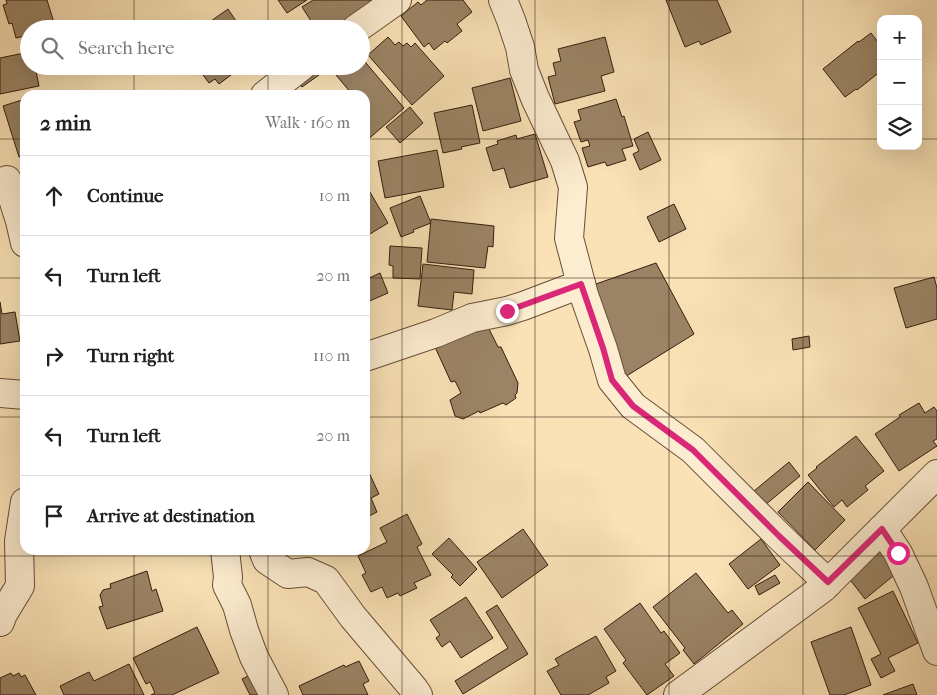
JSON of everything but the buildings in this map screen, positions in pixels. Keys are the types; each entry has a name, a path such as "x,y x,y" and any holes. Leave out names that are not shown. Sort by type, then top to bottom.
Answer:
{"street":[{"path":"369,20 397,0"},
{"path":"503,0 512,20 524,70 565,161 573,187 569,238 581,284 612,380 633,406 693,450 828,582"},
{"path":"271,90 291,75"},
{"path":"11,178 20,221"},
{"path":"370,355 436,333 472,318 524,306 581,284"},
{"path":"0,393 20,395"},
{"path":"678,695 823,588 937,474"},
{"path":"882,529 898,553 914,587 937,651"},
{"path":"0,622 20,586 20,541"},
{"path":"226,555 227,585 237,605 254,657 274,695"},
{"path":"265,555 267,560 288,574 308,572 326,580 353,617 418,695"}],"route":[{"path":"507,311 581,284 612,380 633,406 693,450 828,582 882,529 898,553"}]}
